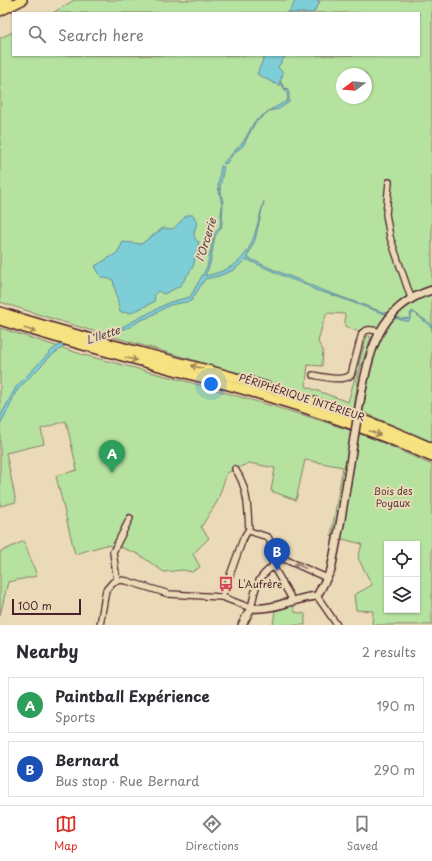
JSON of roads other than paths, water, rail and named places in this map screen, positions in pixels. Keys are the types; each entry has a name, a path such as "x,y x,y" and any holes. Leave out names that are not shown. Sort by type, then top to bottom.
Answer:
{"highway":[{"path":"0,4 7,0"},
{"path":"0,12 22,0"},
{"path":"0,312 61,335 102,342 229,376 304,399 350,415 432,448"},
{"name":"PÉRIPHÉRIQUE INTÉRIEUR","path":"0,320 61,335 93,348 235,387 307,409 363,429 432,458"}],"street":[{"path":"389,182 386,214 390,237 411,298"},
{"path":"317,596 331,570 341,519 360,401 370,355 380,332 391,316 411,298 432,290"},
{"path":"313,375 348,378 351,375 362,333 371,329 380,332"},
{"path":"222,598 243,539 249,531 245,493 242,480 235,469"},
{"path":"117,581 113,552 130,518"},
{"path":"249,531 268,537 270,541 272,564 293,601"},
{"path":"242,625 251,608 257,582 272,564 284,559 327,578"},
{"path":"100,625 107,588 117,581 128,581 169,594 222,598 251,608 268,608 317,596"},
{"path":"317,596 337,625"}],"water":[{"path":"296,0 316,0 320,2 314,12 289,12"},
{"path":"265,56 285,56 278,67 283,73 279,86 257,74"},
{"path":"287,88 289,93 289,102 279,109 269,111 255,123 243,146 233,154 226,164 223,163 244,141 254,122 270,110 287,101 288,97 286,91 284,90"},
{"name":"L'Ilette","path":"221,166 224,167 220,187 223,203 222,223 221,228 215,236 210,264 205,276 221,272 233,266 242,258 253,240 264,201 255,240 247,257 319,289 402,319 410,318 412,311 415,313 412,313 409,321 404,321 315,290 305,284 245,260 234,270 219,276 205,279 191,301 170,305 130,327 101,336 82,346 71,341 51,356 20,387 0,424 0,417 16,387 52,350 67,340 93,336 122,327 170,302 190,297 207,267 214,234 220,227 222,205 218,186"},
{"path":"187,215 193,215 197,222 194,233 195,239 199,242 193,267 180,286 164,294 158,291 155,294 154,302 131,313 120,312 113,280 101,277 95,266 117,253 123,242 141,244 163,228 173,229"},
{"path":"416,313 432,325 432,328"}],"waterway":[{"name":"l'Orcerie","path":"280,82 286,90"}],"place":[{"name":"Paintball Expérience","path":"112,473"},
{"name":"Bernard","path":"277,571"},
{"name":"L'Aufrère","path":"226,584"}],"park label":[{"name":"Bois des Poyaux","path":"393,496"}]}
